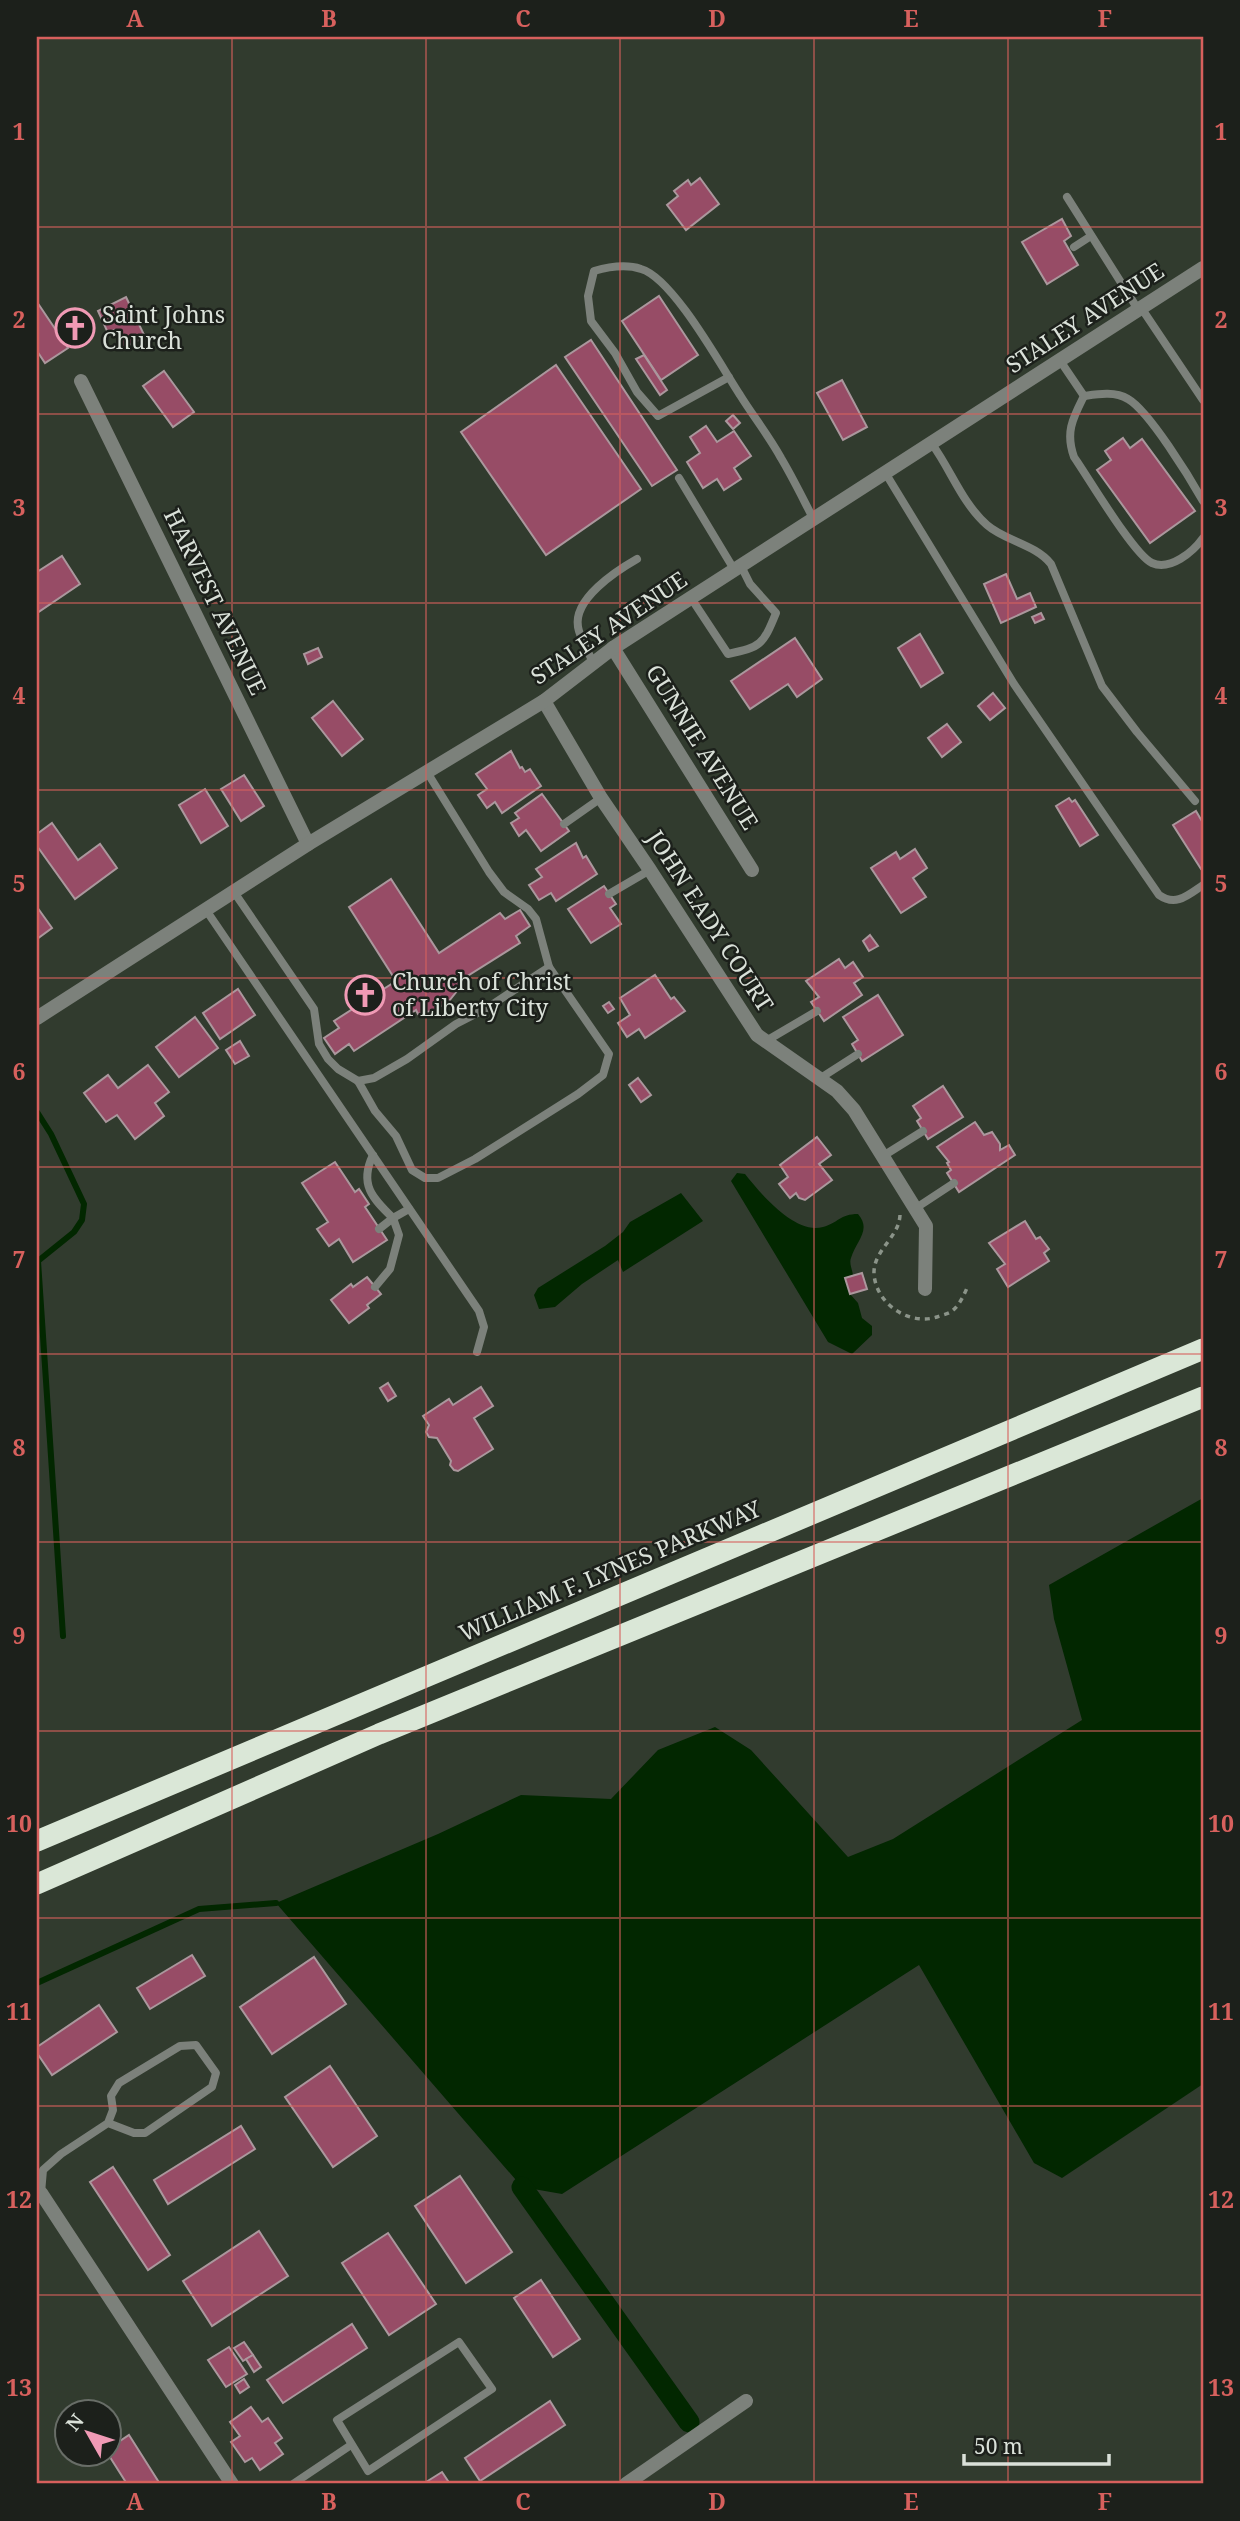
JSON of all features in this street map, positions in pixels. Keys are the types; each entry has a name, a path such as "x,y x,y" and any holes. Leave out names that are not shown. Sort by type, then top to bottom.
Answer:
{"highway":[{"name":"WILLIAM F. LYNES PARKWAY","path":"37,1841 1203,1349"},
{"path":"37,1884 379,1734 1203,1396"}],"street":[{"name":"STALEY AVENUE","path":"37,1018 308,844 544,701 613,648 1061,362 1203,268"},
{"name":"HARVEST AVENUE","path":"80,381 308,844"},
{"name":"GUNNIE AVENUE","path":"613,648 752,870"},
{"name":"JOHN EADY COURT","path":"544,701 601,799 757,1035 837,1091 854,1110 926,1226 925,1289"},
{"path":"41,2193 232,2484"},
{"path":"626,2484 746,2401"}],"lane":[{"path":"1067,197 1140,310 1203,400"},
{"path":"1073,247 1091,236"},
{"path":"729,377 657,416 637,392 615,353 591,321 588,296 594,271 609,266 643,269 663,284 684,310 729,377 781,457 814,520"},
{"path":"1061,362 1084,396"},
{"path":"1084,396 1116,394 1128,399 1147,418 1203,501"},
{"path":"1084,396 1071,423 1069,443 1074,457 1136,548 1149,562 1159,565 1173,562 1195,548 1203,538"},
{"path":"932,444 981,519 989,527 1043,556 1051,564 1102,686 1195,801"},
{"path":"886,474 1014,684 1159,895 1168,901 1179,901 1203,885"},
{"path":"679,478 738,569 776,614 767,635 753,649 729,654 691,598"},
{"path":"593,663 578,626 581,609 590,593 637,559"},
{"path":"234,892 314,1009 319,1044 328,1059 338,1069 358,1081 375,1111 396,1136 412,1170 425,1178 438,1178 475,1159 578,1094 603,1075 609,1054 549,967 536,919 528,909 504,892 489,872 427,772"},
{"path":"564,824 601,799"},
{"path":"609,894 650,870"},
{"path":"206,909 478,1311 484,1327 477,1352"},
{"path":"358,1081 374,1078 407,1059 456,1024 487,1008 549,967"},
{"path":"766,1041 817,1011"},
{"path":"820,1079 858,1054"},
{"path":"883,1156 923,1131"},
{"path":"373,1155 366,1169 366,1181 377,1203 393,1218 399,1235 390,1269 375,1287"},
{"path":"916,1208 954,1183"},
{"path":"379,1229 409,1209"},
{"path":"41,2193 43,2170 61,2154 108,2123 113,2110 111,2096 119,2083 180,2046 196,2045 216,2073 212,2087 145,2133 134,2133 108,2123"},
{"path":"459,2342 492,2389 368,2471 351,2445 337,2420 459,2342"},
{"path":"293,2484 351,2445"}],"path":[{"path":"900,1209 900,1222 878,1256 874,1274 881,1297 906,1318 929,1319 952,1311 967,1288"}],"shaded area":[{"path":"737,1173 745,1174 779,1211 801,1225 823,1227 852,1214 858,1214 862,1220 862,1236 850,1260 853,1275 845,1278 850,1294 858,1303 862,1318 872,1326 872,1335 852,1354 828,1342 731,1181"},
{"path":"681,1193 703,1221 623,1272 618,1260 582,1284 555,1307 539,1309 534,1295 538,1288 605,1246 623,1232 630,1222"},
{"path":"1203,1498 1203,2084 1062,2178 1034,2163 919,1965 562,2194 522,2187 276,1903 438,1834 521,1795 611,1799 658,1750 715,1727 751,1750 848,1857 893,1839 1082,1720 1054,1619 1049,1585"}],"building":[{"path":"700,178 719,204 686,230 667,205 678,196 674,191 688,180 691,185"},
{"path":"1062,219 1071,236 1064,241 1078,265 1047,284 1022,242"},
{"path":"659,296 698,355 661,380 622,321"},
{"path":"126,297 145,337 123,348 114,330 108,333 98,311"},
{"path":"37,302 68,348 45,363 37,351"},
{"path":"591,340 677,470 652,486 565,357"},
{"path":"644,355 667,390 660,395 636,359"},
{"path":"556,365 641,489 546,555 461,432"},
{"path":"164,371 194,412 173,427 143,386"},
{"path":"842,380 867,427 843,440 817,393"},
{"path":"733,415 740,423 733,429 726,421"},
{"path":"706,426 717,442 734,431 751,456 734,468 741,479 724,490 717,479 703,488 687,462 700,453 690,437"},
{"path":"1123,438 1130,448 1142,439 1195,511 1150,543 1097,470 1111,460 1105,451"},
{"path":"62,556 80,584 37,613 37,572"},
{"path":"1006,574 1017,599 1030,593 1036,607 1001,623 984,584"},
{"path":"1041,613 1044,619 1035,623 1032,617"},
{"path":"920,634 943,673 921,687 898,648"},
{"path":"795,638 822,679 797,697 788,684 750,709 731,681"},
{"path":"318,648 322,657 308,664 304,654"},
{"path":"993,693 1005,708 990,720 978,706"},
{"path":"333,701 363,739 342,756 312,718"},
{"path":"947,724 961,742 942,757 928,738"},
{"path":"511,751 520,768 525,772 530,769 541,786 502,813 495,802 487,808 478,795 487,789 476,774"},
{"path":"244,775 264,806 241,821 221,789"},
{"path":"205,789 228,826 201,843 179,805"},
{"path":"542,794 569,831 541,851 526,830 519,836 511,823 519,818 515,813"},
{"path":"1069,798 1072,802 1075,800 1098,835 1080,846 1056,806"},
{"path":"1196,811 1203,823 1201,869 1173,825"},
{"path":"52,823 78,860 100,844 117,868 75,899 37,846 37,834"},
{"path":"576,843 583,858 586,856 597,874 556,901 551,893 539,900 529,885 542,877 536,869"},
{"path":"915,849 927,868 913,878 926,897 901,913 871,868 896,852 900,859"},
{"path":"391,879 439,953 500,913 505,919 520,910 530,926 516,936 520,943 458,982 461,986 449,1001 435,1010 418,1014 416,1010 354,1051 349,1044 335,1054 324,1038 339,1028 334,1021 396,981 349,907"},
{"path":"604,886 616,904 610,908 621,924 591,943 568,909"},
{"path":"37,907 52,928 37,939"},
{"path":"870,935 878,946 869,951 863,941"},
{"path":"839,959 845,968 853,962 863,977 854,983 862,995 824,1021 811,1002 819,997 806,981"},
{"path":"655,975 671,999 674,997 685,1011 645,1038 639,1029 627,1037 618,1023 630,1015 620,998"},
{"path":"238,989 255,1015 220,1039 203,1013"},
{"path":"878,995 903,1035 862,1061 852,1044 858,1040 843,1017"},
{"path":"609,1002 614,1009 608,1013 603,1006"},
{"path":"195,1017 218,1048 179,1077 156,1047"},
{"path":"240,1041 249,1056 235,1064 226,1050"},
{"path":"148,1065 169,1092 155,1103 164,1116 135,1139 117,1115 106,1122 84,1093 108,1075 118,1088"},
{"path":"638,1078 651,1095 641,1102 629,1085"},
{"path":"943,1086 963,1117 928,1139 917,1121 921,1118 913,1106"},
{"path":"975,1122 984,1135 992,1132 1000,1144 1000,1150 1009,1145 1015,1155 959,1192 947,1173 951,1170 947,1163 949,1162 937,1147"},
{"path":"817,1137 831,1155 819,1164 832,1180 805,1200 799,1198 796,1193 790,1198 779,1184 788,1177 780,1165"},
{"path":"335,1162 355,1192 359,1189 369,1204 365,1207 387,1240 353,1262 339,1239 329,1246 317,1229 328,1222 302,1183"},
{"path":"1025,1221 1036,1239 1040,1237 1049,1249 1044,1253 1049,1261 1008,1287 997,1269 1005,1264 989,1243"},
{"path":"862,1273 867,1289 850,1294 845,1278"},
{"path":"367,1277 381,1294 367,1305 369,1308 349,1323 331,1300 351,1284 353,1287"},
{"path":"388,1383 396,1396 388,1401 380,1388"},
{"path":"481,1387 493,1406 474,1418 493,1449 458,1471 454,1470 437,1438 429,1437 426,1432 429,1425 423,1416 449,1399 453,1405"},
{"path":"192,1955 205,1976 150,2009 137,1988"},
{"path":"314,1957 346,2004 272,2054 240,2007"},
{"path":"99,2005 117,2032 52,2075 37,2053 37,2047"},
{"path":"330,2066 377,2136 333,2167 285,2097"},
{"path":"241,2126 255,2149 168,2204 154,2180"},
{"path":"113,2167 170,2255 148,2270 90,2182"},
{"path":"460,2176 512,2252 466,2283 415,2206"},
{"path":"259,2231 288,2276 212,2326 183,2281"},
{"path":"388,2233 436,2304 389,2335 342,2263"},
{"path":"541,2280 580,2339 553,2357 514,2298"},
{"path":"352,2324 367,2348 283,2403 267,2380"},
{"path":"244,2342 253,2355 243,2361 234,2348"},
{"path":"229,2347 247,2374 226,2387 208,2360"},
{"path":"253,2355 261,2367 254,2372 246,2359"},
{"path":"244,2379 249,2387 240,2393 235,2385"},
{"path":"550,2401 565,2425 480,2481 465,2458"},
{"path":"251,2407 262,2422 268,2418 282,2438 275,2443 283,2454 260,2470 252,2458 245,2462 231,2442 240,2436 230,2422"},
{"path":"129,2435 160,2484 127,2484 117,2468 122,2468 122,2440"},
{"path":"442,2472 450,2484 423,2484"}],"waterway":[{"path":"37,1112 51,1134 84,1204 82,1220 74,1232 38,1261 63,1636"},
{"path":"37,1983 199,1909 276,1903"},
{"path":"522,2187 689,2422"}],"place":[{"name":"Saint Johns Church","path":"75,328"},
{"name":"Church of Christ of Liberty City","path":"365,995"}]}
